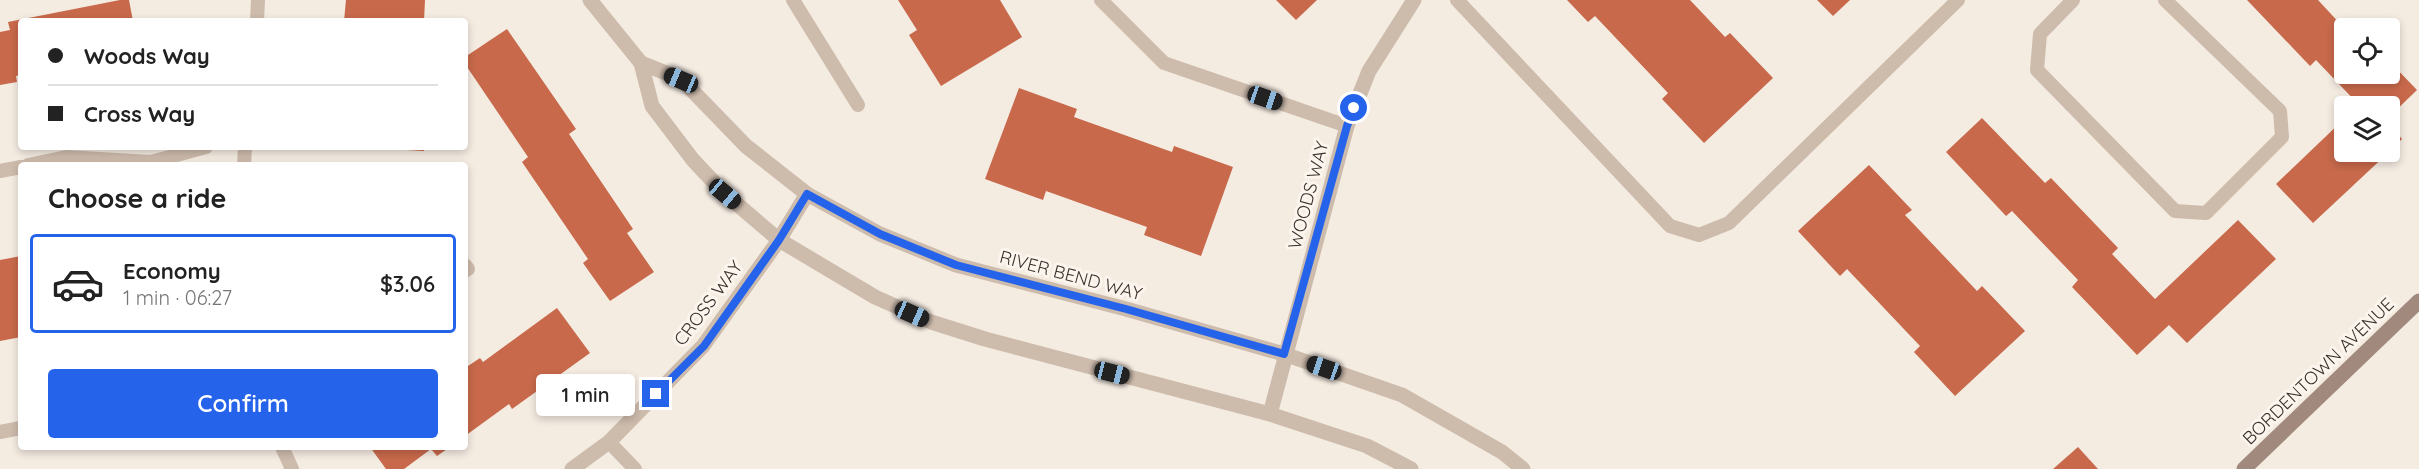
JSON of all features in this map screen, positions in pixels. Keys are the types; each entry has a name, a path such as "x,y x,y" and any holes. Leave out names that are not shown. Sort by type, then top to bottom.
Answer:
{"main road":[{"name":"BORDENTOWN AVENUE","path":"2244,469 2419,302"}],"street":[{"name":"RIVER BEND WAY","path":"590,0 640,63 652,106 693,160 725,194 779,240 875,297 931,322 985,339 1270,414 1367,446 1411,469"},
{"name":"WOODS WAY","path":"1270,414 1284,354 1347,126 1369,71 1414,0"},
{"name":"RIVER BEND WAY","path":"640,63 681,80 746,146 807,194 880,234 956,265 1126,309 1284,354 1402,395 1502,452 1523,469"},
{"name":"CROSS WAY","path":"572,469 609,442 704,346 779,240 807,194"}],"lane":[{"path":"258,0 258,18"},
{"path":"793,0 858,105"},
{"path":"1101,0 1164,63 1347,126"},
{"path":"1457,0 1670,226 1699,235 1729,223 1958,0"},
{"path":"2069,2 2040,34 2037,70 2175,211 2206,213 2282,137 2280,111 2165,0"},
{"path":"42,162 66,157 151,162 195,150"},
{"path":"0,171 18,167"},
{"path":"0,432 18,429"},
{"path":"609,442 635,469"},
{"path":"283,450 292,469"}],"building":[{"path":"129,0 132,18 28,18"},
{"path":"346,0 425,0 424,18 344,18"},
{"path":"898,0 1000,0 1022,37 941,86 909,35 917,30"},
{"path":"1276,0 1317,0 1296,20"},
{"path":"1567,0 1690,0 1725,37 1730,33 1773,78 1704,143 1662,99 1668,93 1595,16 1588,22"},
{"path":"1817,0 1850,0 1833,16"},
{"path":"2247,0 2318,0 2335,18 2334,79 2316,60 2310,66"},
{"path":"18,20 18,76 16,76 17,82 0,85 0,32 10,30 8,22"},
{"path":"507,29 576,129 569,134 633,229 627,233 654,272 610,301 583,263 588,259 522,162 528,157 468,68 468,55"},
{"path":"2400,72 2417,90 2400,106 2400,96 2350,96 2339,84 2400,84"},
{"path":"1019,88 1077,109 1074,117 1172,152 1174,146 1233,167 1201,256 1144,235 1147,227 1046,191 1043,200 985,179"},
{"path":"1982,118 2045,183 2051,178 2118,248 2112,254 2155,299 2238,220 2276,259 2187,343 2169,325 2137,355 2072,287 2078,280 2012,211 2006,216 1946,152"},
{"path":"2334,129 2334,162 2378,162 2313,223 2276,184"},
{"path":"1869,165 1912,210 1905,215 1977,291 1982,286 2025,331 1955,396 1914,352 1920,346 1847,269 1840,276 1798,231"},
{"path":"18,257 18,338 0,341 0,260"},
{"path":"557,308 590,353 512,409 509,404 468,434 468,366 480,358 483,362"},
{"path":"2078,447 2098,469 2053,469"},
{"path":"372,450 430,450 404,469 386,469"},
{"path":"432,450 446,450 437,456"}],"route":[{"path":"656,394 704,346 779,240 807,194 880,234 956,265 1126,309 1284,354 1347,126 1354,108"}]}
